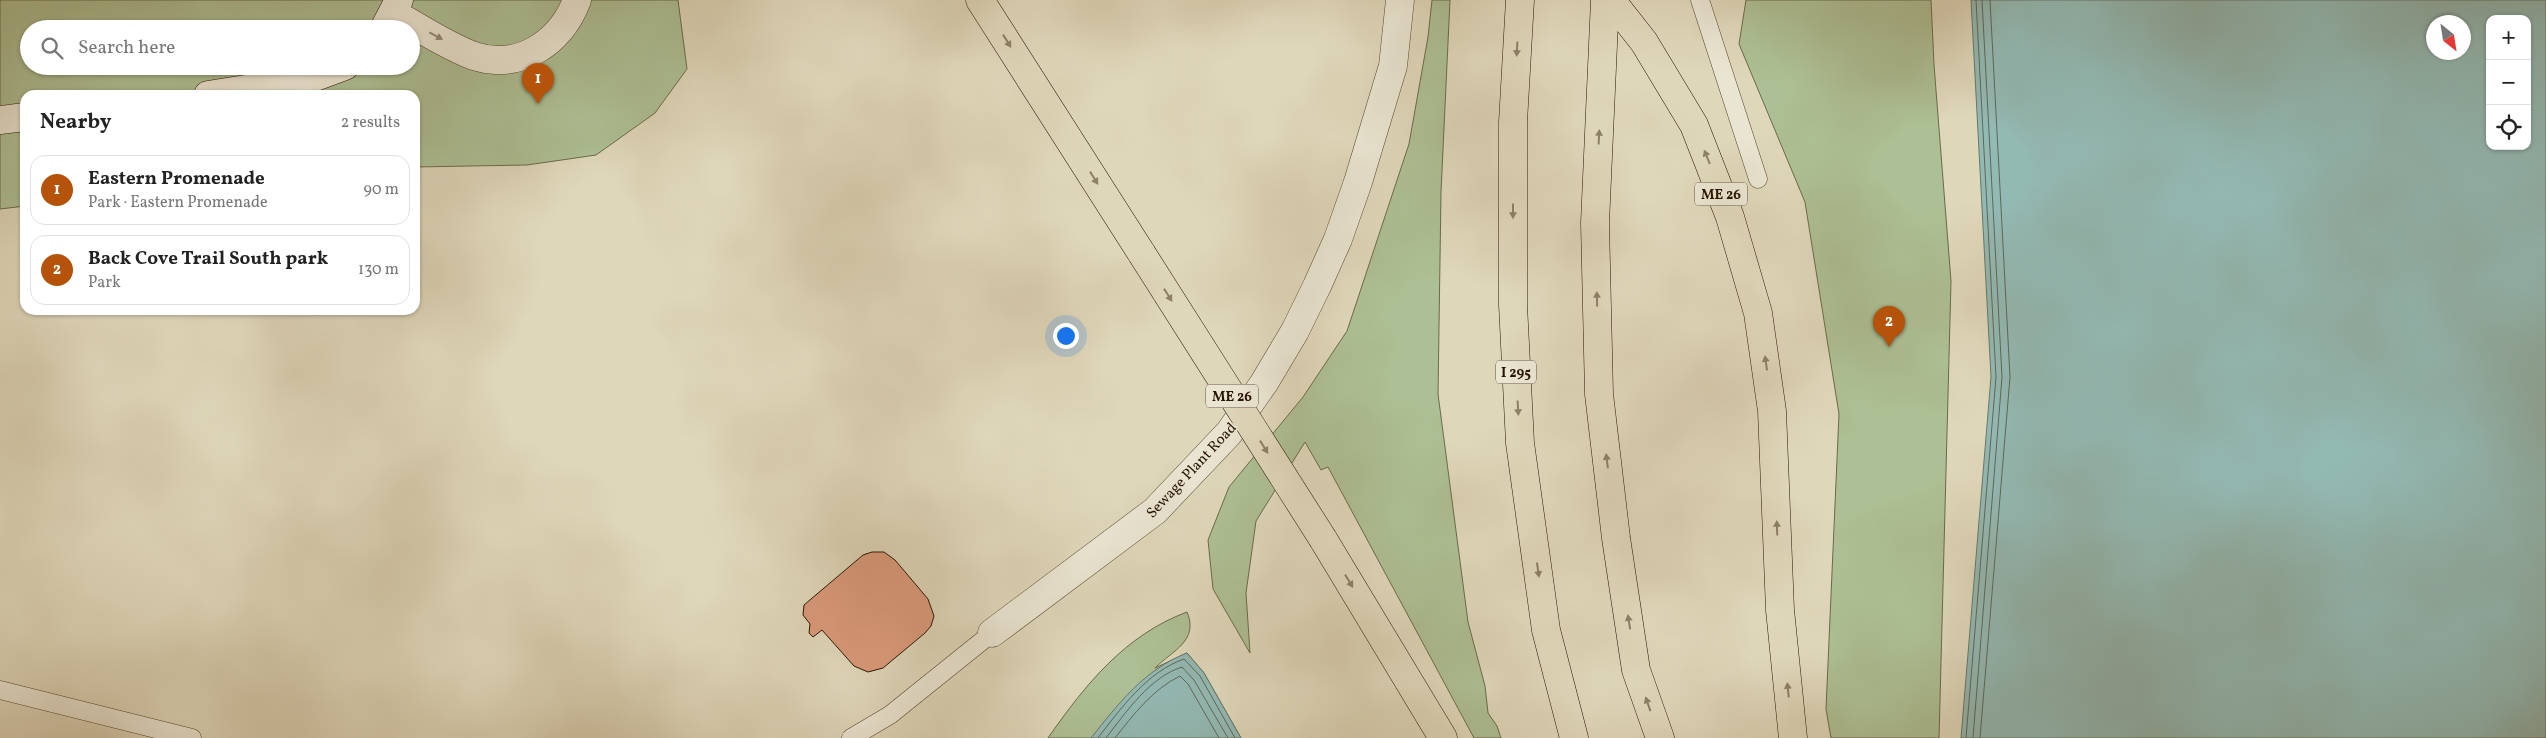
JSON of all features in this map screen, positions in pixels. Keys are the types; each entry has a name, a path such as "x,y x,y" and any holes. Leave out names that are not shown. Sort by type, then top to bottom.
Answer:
{"highway":[{"name":"ME 26","path":"980,0 1323,539 1443,738"},
{"name":"I 295","path":"1520,0 1513,122 1513,305 1520,443 1546,630 1574,738"},
{"path":"1605,0 1595,223 1599,394 1616,538 1636,670 1660,738"},
{"name":"ME 26","path":"1611,0 1644,42 1694,125 1730,217 1758,313 1772,411 1780,610 1793,738"}],"street":[{"path":"420,28 472,55 510,59 525,56 552,40 563,28 577,0"},
{"name":"Sewage Plant Road","path":"992,633 1155,512 1229,433 1264,383 1295,331 1338,238 1358,182 1393,66 1400,0"},
{"path":"392,14 404,20"},
{"path":"240,90 310,79 321,75"},
{"path":"0,120 20,118"}],"lane":[{"path":"1700,0 1758,179"},
{"name":"Sewage Plant Road","path":"851,738 890,715 992,633"},
{"path":"0,690 192,738"}],"green space":[{"path":"0,0 678,0 687,69 655,113 596,155 527,165 420,167 420,90 20,90 20,207 0,209"},
{"path":"1432,0 1450,0 1441,192 1438,394 1468,622 1485,686 1488,713 1497,726 1501,738 1474,738 1328,467 1321,470 1305,442 1256,521 1246,593 1250,653 1213,589 1208,540 1229,487 1303,397 1347,331 1409,144 1428,37"},
{"path":"1746,0 1931,0 1934,65 1951,281 1939,738 1831,738 1826,709 1839,414 1805,202 1739,44"},
{"path":"1187,612 1190,630 1187,638 1155,668 1187,653 1204,673 1241,738 1048,738 1077,699 1108,664 1144,634"}],"water":[{"path":"1971,0 2546,0 2546,738 1961,738 1991,377"},
{"path":"1187,653 1204,673 1241,738 1091,738 1122,700 1145,678 1158,668"}],"building":[{"path":"872,552 884,552 895,560 928,599 934,616 931,626 925,633 883,668 868,672 854,666 822,630 813,637 809,633 810,624 803,615 804,605 863,555"}],"place":[{"name":"Eastern Promenade","path":"538,104"},
{"name":"Back Cove Trail South park","path":"1889,347"}]}
